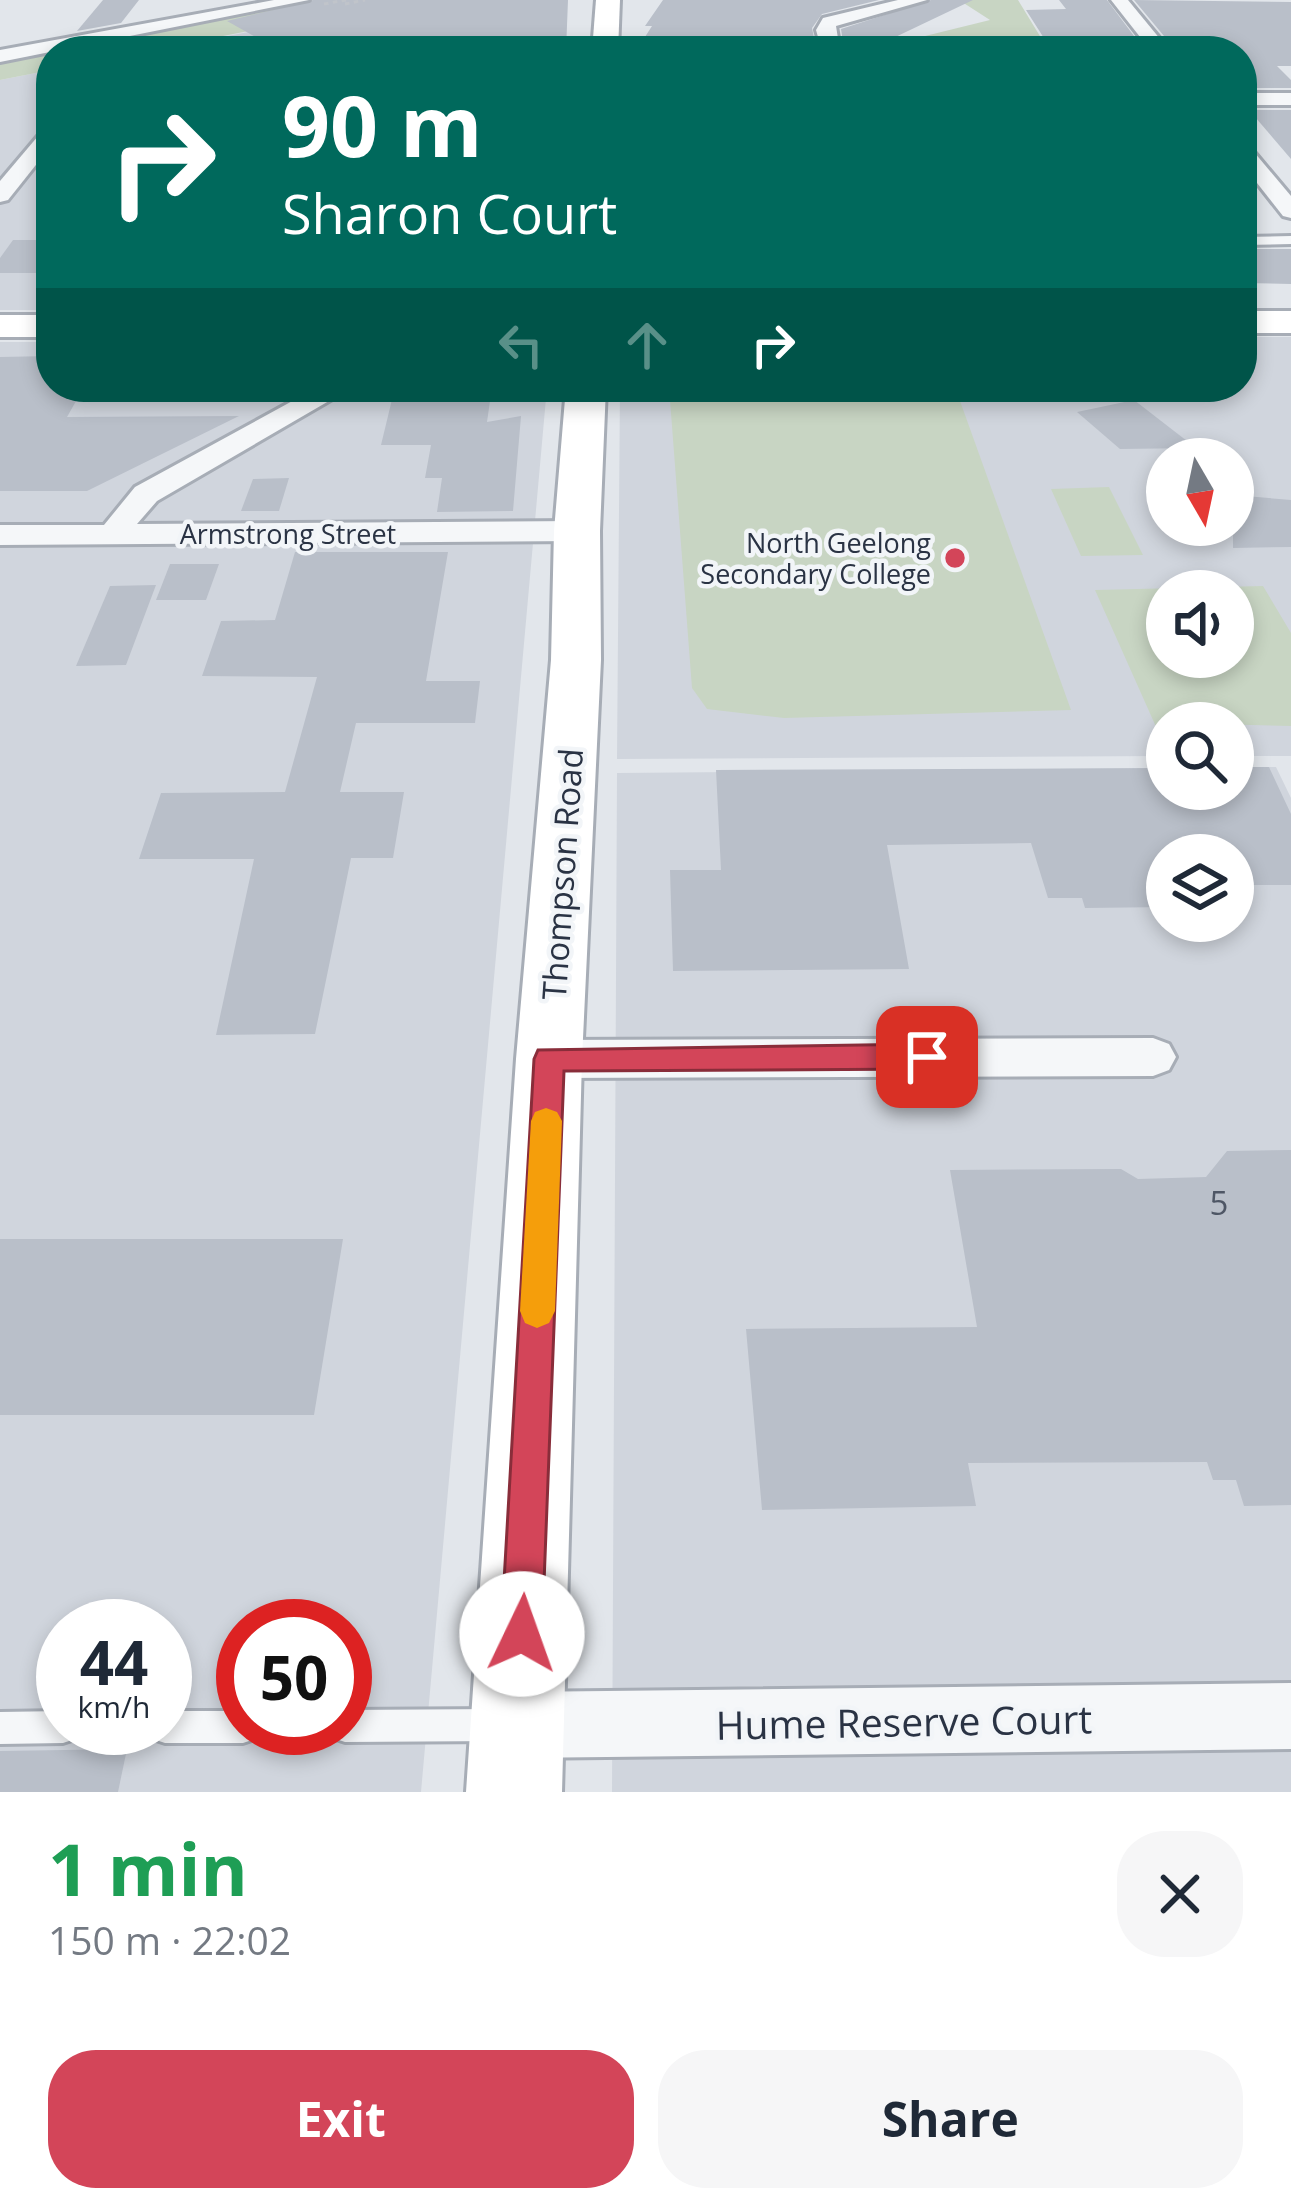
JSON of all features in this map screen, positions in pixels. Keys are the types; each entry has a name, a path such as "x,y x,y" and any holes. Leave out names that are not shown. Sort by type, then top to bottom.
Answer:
{"main road":[{"path":"606,36 608,0"},
{"path":"0,326 36,326"},
{"name":"Thompson Road","path":"516,1759 549,1059 576,660 583,402"}],"street":[{"path":"164,25 158,19 172,0"},
{"path":"106,36 301,0"},
{"path":"827,36 829,22 919,0"},
{"path":"1119,0 1149,36"},
{"path":"0,56 36,49"},
{"path":"1257,99 1291,99"},
{"path":"0,195 36,151"},
{"path":"1257,168 1291,211"},
{"path":"1257,187 1272,187"},
{"path":"113,534 146,494 312,402"},
{"name":"Armstrong Street","path":"0,535 577,531"},
{"path":"549,1059 1153,1057"},
{"name":"Hume Reserve Court","path":"516,1759 1291,1716"}],"lane":[{"path":"1257,241 1291,241"},
{"path":"0,1728 36,1727"},
{"path":"372,1731 516,1759"}],"shaded area":[{"path":"488,17 484,36 227,36 319,18"},
{"path":"36,73 36,310 0,310 0,80"},
{"name":"North Geelong Secondary College","path":"1257,337 1291,337 1291,756 1254,756 1254,702 1146,702 1146,756 617,759 620,402 1257,402"},
{"path":"0,342 36,342 36,402 546,402 421,1792 0,1792"},
{"path":"1254,767 1276,767 1291,798 1291,1792 612,1792 617,773 1146,768 1146,810 1254,810"}],"green space":[{"path":"316,0 405,0 223,36 126,36"},
{"path":"959,0 1018,0 1040,36 925,36 990,20"},
{"path":"36,53 36,73 0,80 0,60"},
{"path":"670,402 960,402 1071,710 784,718 707,709 692,688"},
{"path":"1109,487 1143,555 1081,556 1051,489"},
{"path":"1254,586 1263,586 1291,633 1291,726 1254,725 1254,702 1146,704 1095,590 1146,589 1146,678 1254,678"}],"building":[{"path":"103,0 139,0 121,23 77,31"},
{"path":"313,0 568,0 567,36 254,36 227,21"},
{"path":"663,0 879,0 822,14 812,28 814,36 646,36 652,26 645,26"},
{"path":"931,0 973,0 897,36 842,36 841,29"},
{"path":"1059,0 1107,0 1134,36 1043,36 1026,10 1066,9"},
{"path":"1134,0 1291,2 1291,66 1277,66 1291,80 1291,88 1257,88 1257,36 1164,36"},
{"path":"1257,110 1291,110 1291,159 1257,119"},
{"path":"13,240 36,240 36,273 0,273 0,258"},
{"path":"1257,249 1291,249 1291,284 1257,283"},
{"path":"36,356 36,402 76,402 67,417 239,416 87,491 0,491 0,357"},
{"path":"391,402 490,402 487,422 521,416 513,511 437,512 442,478 425,478 431,445 381,445"},
{"path":"1137,402 1183,438 1146,438 1146,449 1120,449 1077,412"},
{"path":"289,478 279,511 241,511 253,479"},
{"path":"1254,497 1291,500 1291,547 1233,548 1254,546"},
{"path":"295,552 448,552 426,681 480,681 475,723 356,723 340,792 404,792 393,858 351,858 315,1034 216,1035 254,859 139,859 161,793 285,792 317,677 202,676 221,621 275,620"},
{"path":"170,564 219,564 206,600 156,600"},
{"path":"156,585 126,665 76,666 110,586"},
{"path":"1254,767 1269,767 1291,814 1291,885 1254,885 1254,834 1146,834 1146,907 1085,908 1082,898 1048,898 1031,843 887,845 909,969 673,971 670,870 721,870 716,770 1146,768 1146,810 1254,810"},
{"path":"1291,1150 1291,1505 1244,1506 1236,1480 1213,1480 1207,1462 968,1463 976,1506 762,1510 746,1329 977,1327 950,1170 1121,1169 1138,1179 1206,1177 1227,1151"},
{"path":"0,1239 343,1239 314,1415 0,1415"},
{"path":"0,1751 126,1755 118,1792 0,1792"}],"slow traffic":[{"path":"537,1311 546,1121"}],"place":[{"name":"North Geelong Secondary College","path":"955,558"}],"route":[{"path":"522,1634 549,1059 927,1057"}]}
